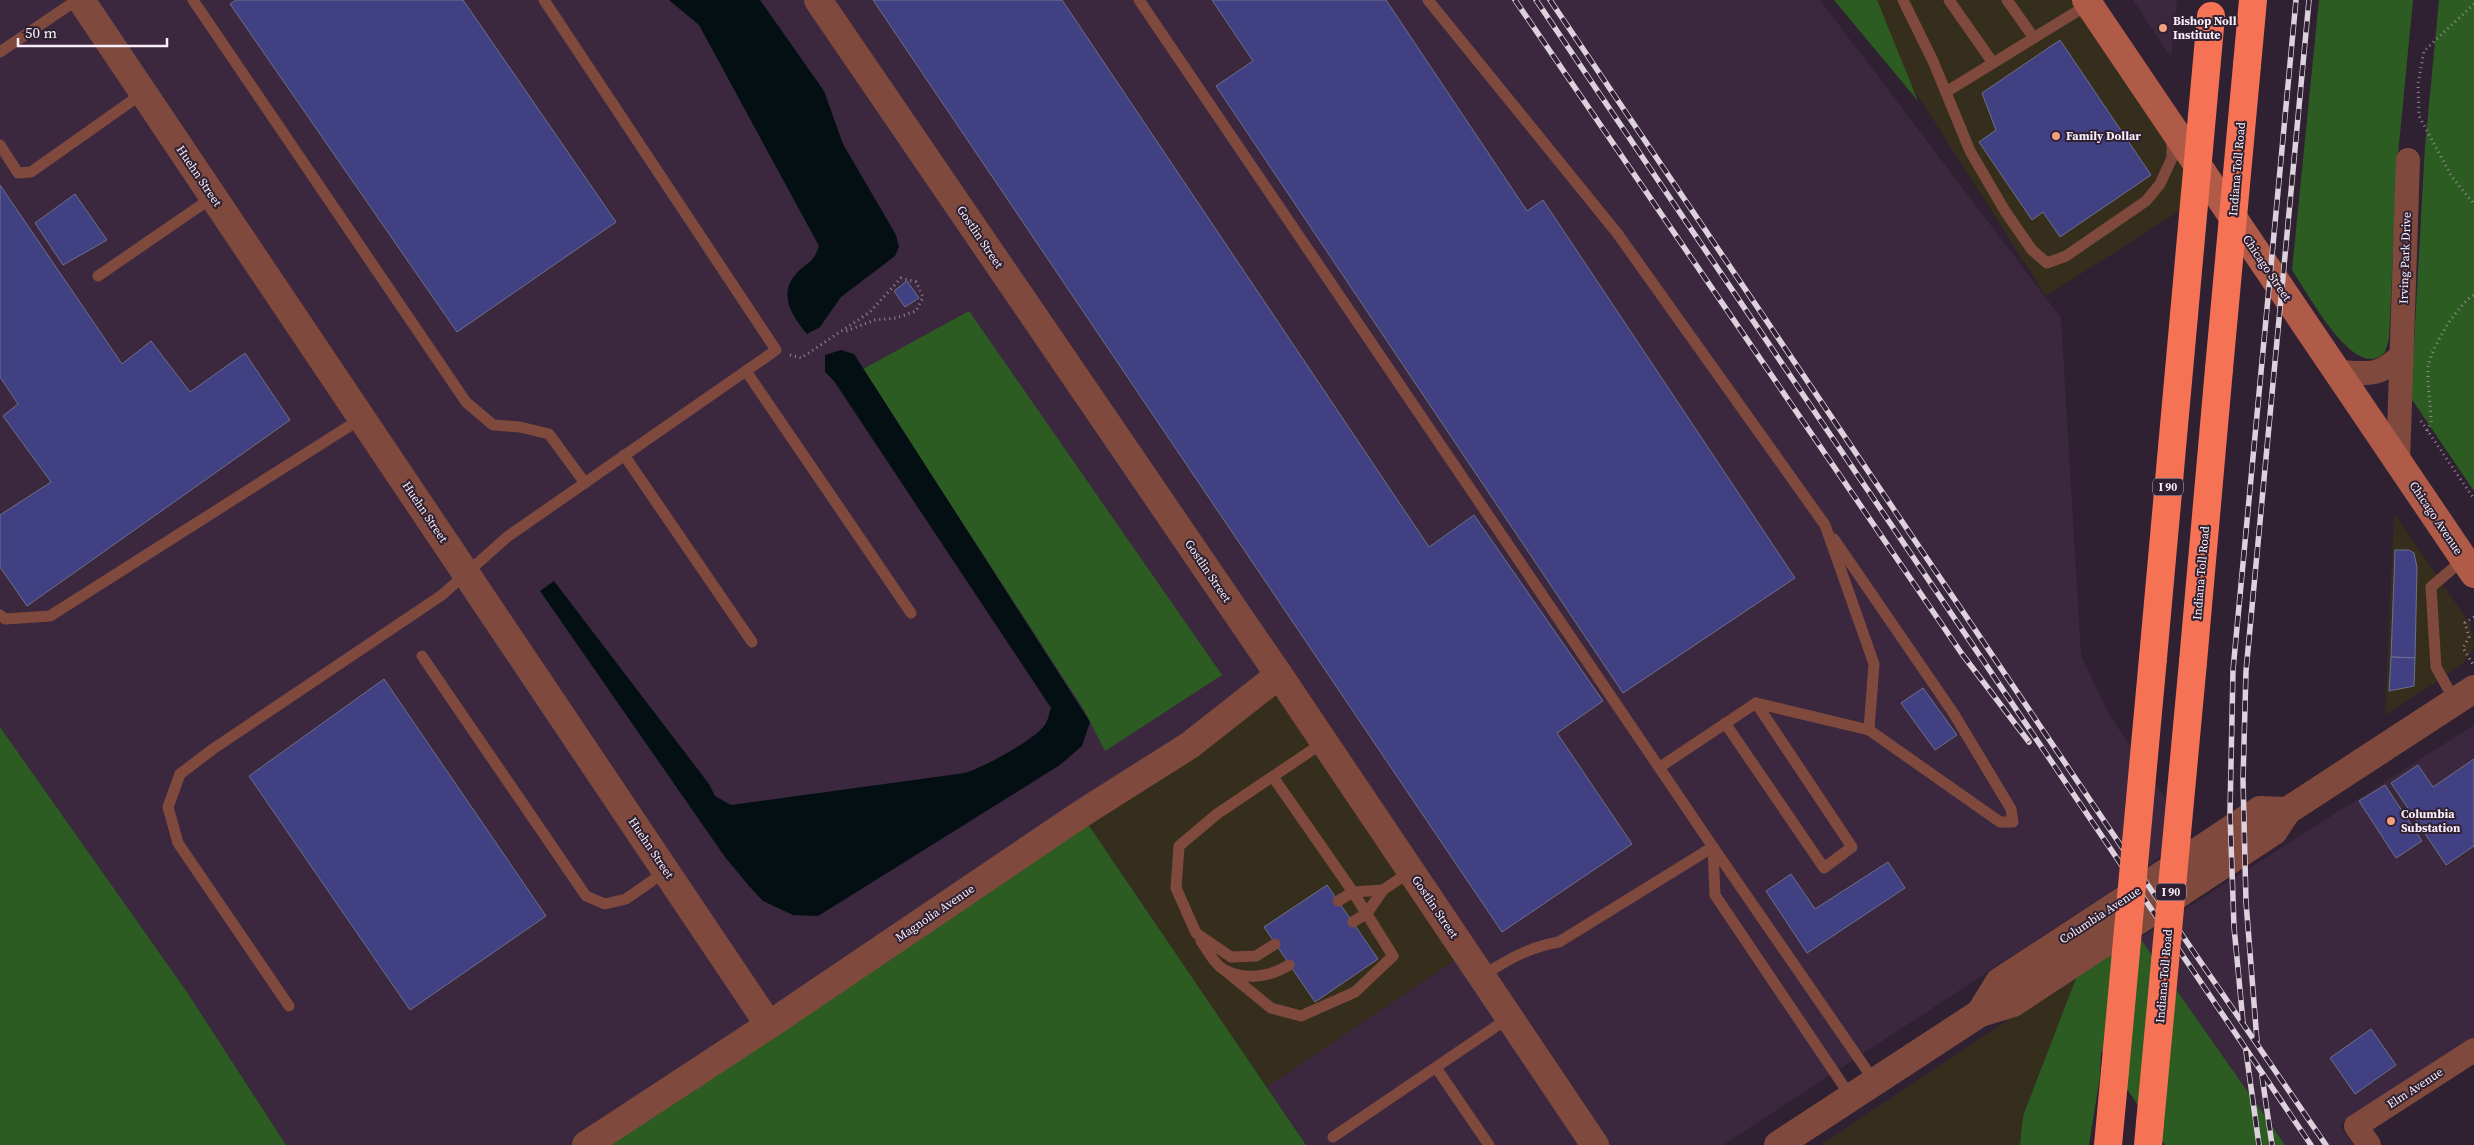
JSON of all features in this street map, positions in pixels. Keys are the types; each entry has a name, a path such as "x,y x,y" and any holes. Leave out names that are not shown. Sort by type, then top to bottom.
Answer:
{"highway":[{"name":"Indiana Toll Road","path":"2149,1134 2253,0"},
{"name":"I 90","path":"2108,1145 2211,8"}],"main road":[{"name":"Chicago Street","path":"2088,2 2398,462"},
{"name":"Chicago Avenue","path":"2398,462 2469,567"}],"street":[{"name":"Huehn Street","path":"79,0 363,418 770,1025"},
{"name":"Gostlin Street","path":"818,0 1279,675 1595,1145"},
{"name":"Irving Park Drive","path":"2398,462 2408,160"},
{"path":"2338,372 2376,373 2384,370 2401,356"},
{"name":"Magnolia Avenue","path":"586,1145 770,1025 1081,814 1190,745 1279,675"},
{"name":"Columbia Avenue","path":"1778,1145 1980,1013 1999,982 2260,810 2287,811 2465,695"},
{"name":"Elm Avenue","path":"2362,1136 2474,1050"}],"lane":[{"path":"0,52 79,0"},
{"path":"193,0 466,402 493,425 520,427 550,434 585,483"},
{"path":"289,1006 178,843 168,807 180,774 213,749 442,594 507,537 776,350 544,0"},
{"path":"1139,0 1713,847 1875,1082"},
{"path":"1428,0 1617,233 1825,525 1954,714 2011,809 2013,822 2000,822 1869,730 1756,702 1660,767"},
{"path":"1903,0 1934,61 1975,160 2005,211 2032,250 2048,264 2066,256 2146,201 2160,184 2172,158 2172,127"},
{"path":"1949,0 1993,63"},
{"path":"2008,0 2034,38"},
{"path":"1946,92 2088,2"},
{"path":"0,145 18,172 31,172 143,93"},
{"path":"98,276 213,197"},
{"path":"746,371 911,613"},
{"path":"0,615 5,619 50,616 363,418"},
{"path":"624,455 752,642"},
{"path":"1825,525 1874,664 1869,730"},
{"path":"2465,695 2436,667 2431,587 2469,567"},
{"path":"422,656 586,896 605,904 626,899 666,871"},
{"path":"1726,723 1824,868 1852,847 1756,702"},
{"path":"1273,778 1353,892 1393,956 1355,992 1301,1016 1271,1008 1222,968 1196,933 1176,888 1179,846 1217,814 1324,742"},
{"path":"1482,976 1513,956 1540,945 1559,942 1713,847"},
{"path":"1713,847 1715,895 1851,1097"},
{"path":"1353,922 1367,913 1383,890 1411,871"},
{"path":"1338,901 1353,892 1383,890"},
{"path":"1196,933 1231,957 1256,956 1275,944"},
{"path":"1222,968 1252,978 1277,973 1289,965"},
{"path":"1333,1137 1437,1069 1510,1017"},
{"path":"1437,1069 1489,1145"}],"path":[{"path":"2474,4 2424,51 2418,84 2419,116 2452,177 2474,204"},
{"path":"776,350 801,358 844,332 870,312 901,278 916,282 923,297 916,311 896,318 875,320 844,332"},
{"path":"2427,431 2431,422 2428,366 2443,332 2468,299 2474,295"},
{"path":"2418,417 2474,499"},
{"path":"2474,617 2465,623 2469,637 2463,648 2474,666"}],"shaded area":[{"path":"0,0 1820,0 2061,318 2081,656 2110,716 2190,836 2101,898 1723,1145 1306,1145 1267,1087 1466,953 1279,675 586,1145 286,1145 187,992 0,727"},
{"path":"669,0 760,0 824,91 843,144 896,235 899,247 895,256 841,297 820,327 807,334 789,306 788,291 795,275 811,260 819,246 699,25"},
{"path":"1845,0 2086,0 2214,189 2046,296 1920,99"},
{"name":"Bishop Noll Institute","path":"2133,0 2177,0 2171,57"},
{"path":"841,350 854,354 1090,722 1082,746 1060,765 818,916 793,915 763,901 725,857 540,591 554,581 709,784 715,796 731,805 965,773 983,766 1030,739 1044,726 1051,708 834,381 825,372 825,355"},
{"path":"2394,513 2470,624 2474,642 2472,651 2460,666 2385,715"},
{"path":"1279,675 1466,953 1267,1087 1081,814"},
{"path":"2474,725 2474,1050 2342,1122 2341,1127 2354,1145 2285,1145 2140,938"},
{"path":"2078,973 2023,1116 2020,1145 1821,1145"}],"green space":[{"path":"1834,0 1877,0 1918,101"},
{"path":"2319,0 2413,0 2397,165 2389,339 2385,352 2374,359 2361,356 2349,349 2316,308 2292,270"},
{"path":"2439,0 2474,0 2474,491 2411,398 2425,147"},
{"path":"969,311 1222,675 1105,751 1084,710 863,369"},
{"path":"0,727 187,992 286,1145 0,1145"},
{"path":"1081,814 1306,1145 586,1145"},
{"path":"2140,938 2285,1145 2165,1145 2101,1051 2100,1076 2089,1145 2020,1145 2023,1116 2078,973"}],"building":[{"path":"236,0 463,0 616,222 457,332 230,4"},
{"path":"873,0 1062,0 1429,547 1474,515 1603,701 1557,733 1632,844 1502,932"},
{"path":"1212,0 1386,0 1527,211 1543,200 1795,578 1623,693 1216,86 1253,61"},
{"name":"Family Dollar","path":"2060,40 2151,175 2060,237 2043,212 2032,220 1979,142 1996,130 1982,93"},
{"path":"0,185 122,364 151,341 190,392 245,353 290,420 27,606 0,567 0,515 51,482 3,416 18,404 0,377"},
{"path":"75,194 107,240 63,265 35,223"},
{"path":"907,281 919,298 905,307 894,291"},
{"path":"2395,550 2409,550 2414,553 2417,567 2415,658 2391,657"},
{"path":"2391,657 2415,658 2414,686 2389,691"},
{"path":"384,679 546,916 410,1010 249,776"},
{"path":"1923,688 1957,735 1935,750 1901,703"},
{"path":"2474,759 2474,846 2446,865 2391,783 2418,765 2433,787"},
{"name":"Columbia Substation","path":"2385,785 2422,841 2396,858 2359,801"},
{"path":"1888,862 1905,888 1807,953 1766,891 1791,874 1815,909"},
{"path":"1327,885 1378,959 1315,1002 1264,927"},
{"path":"2371,1029 2396,1065 2355,1094 2330,1058"}],"railway":[{"path":"1515,0 1962,654 2029,742"},
{"path":"1536,0 2311,1145"},
{"path":"1550,0 2115,837 2326,1145"},
{"path":"2243,1022 2234,927 2230,813 2233,670 2296,0"},
{"path":"2257,1041 2246,902 2243,780 2246,671 2309,0"},
{"path":"2246,1051 2259,1145"},
{"path":"2262,1076 2272,1145"}],"place":[{"name":"Bishop Noll Institute","path":"2163,28"},
{"name":"Family Dollar","path":"2056,136"},
{"name":"Columbia Substation","path":"2391,821"}]}
